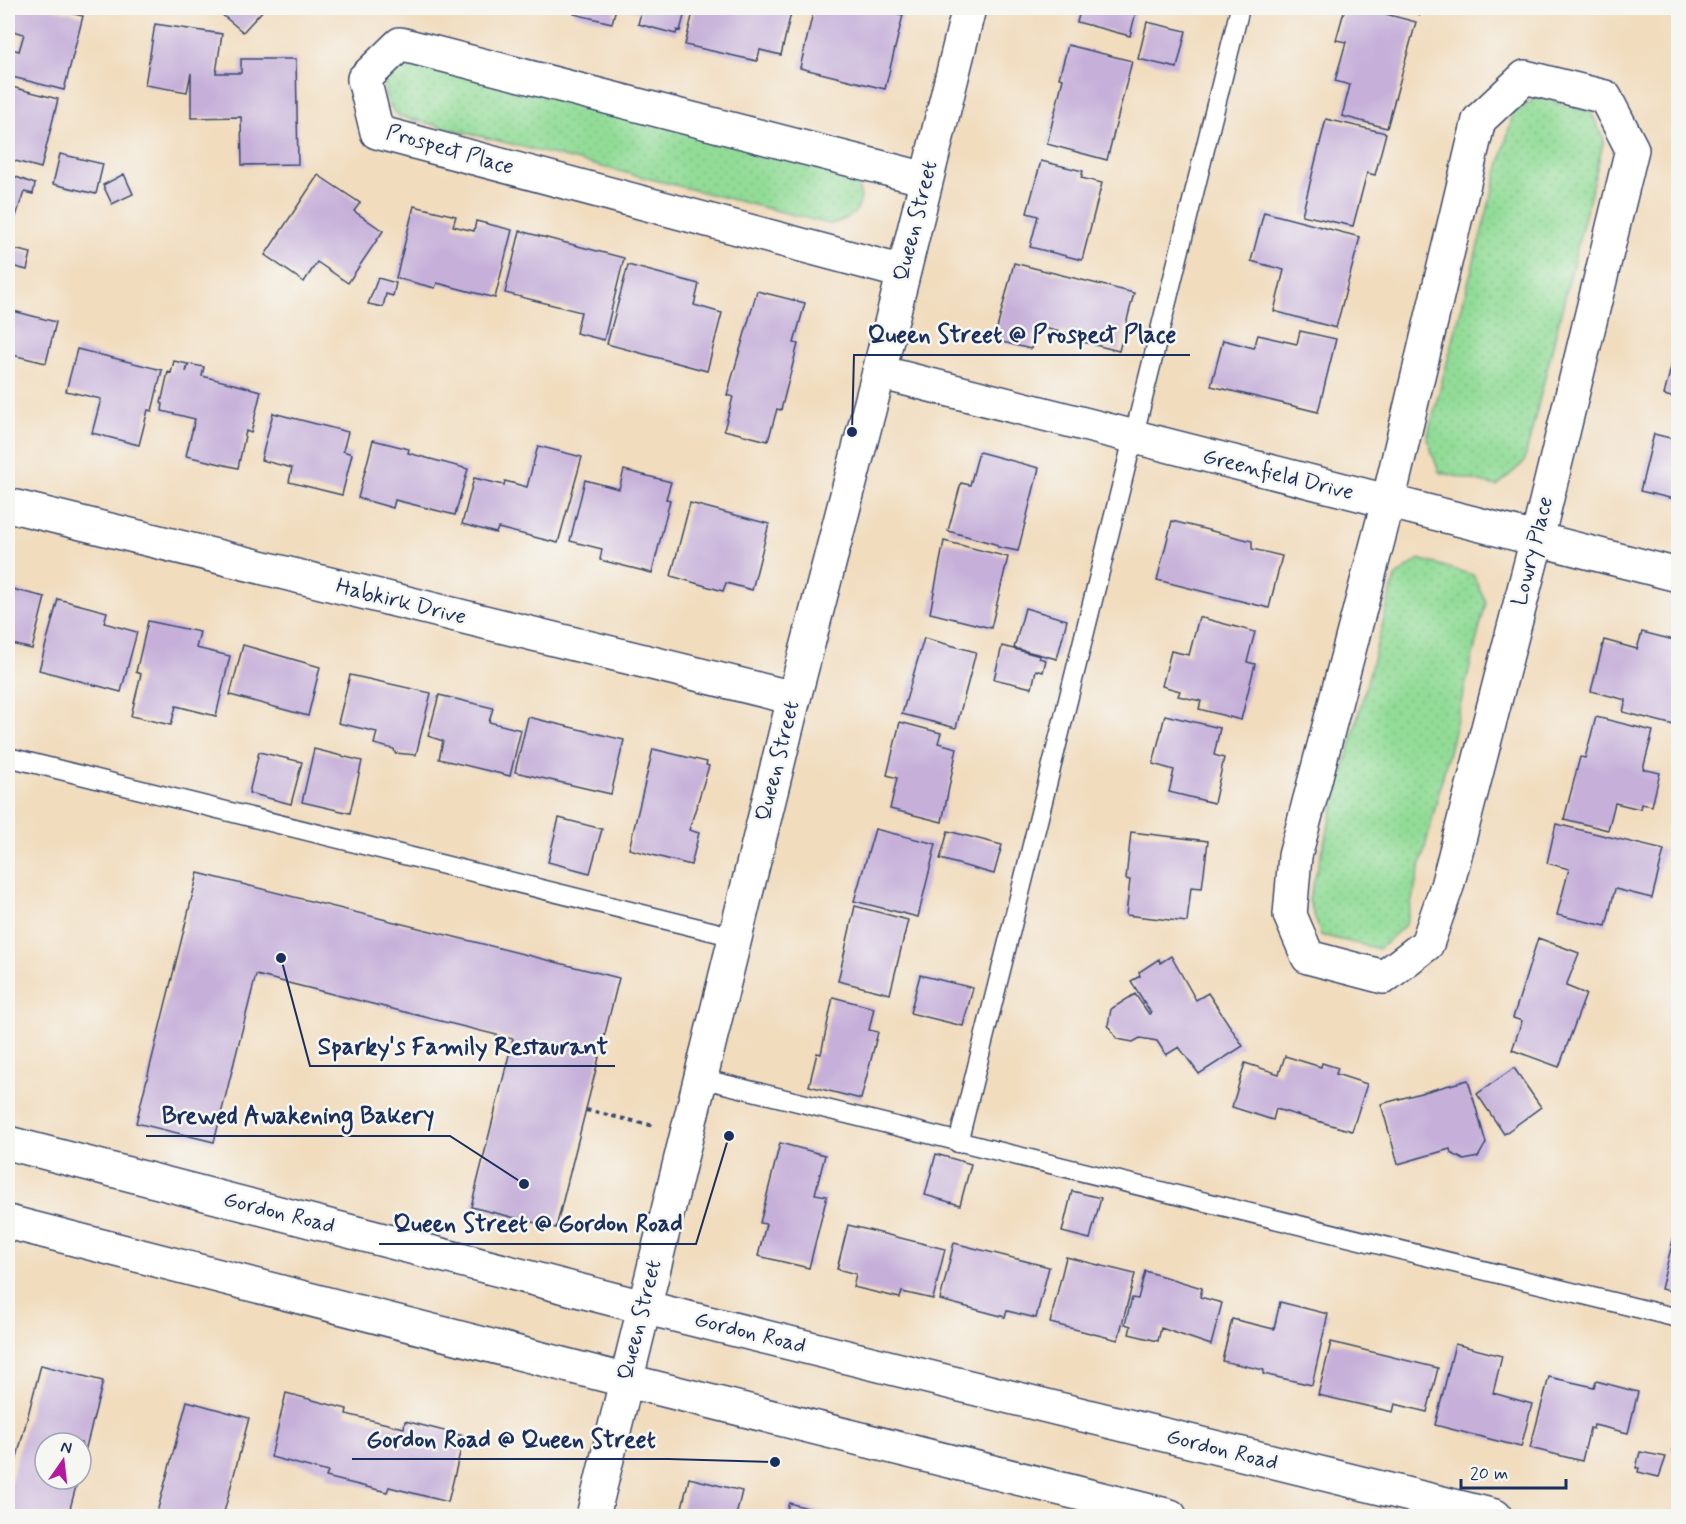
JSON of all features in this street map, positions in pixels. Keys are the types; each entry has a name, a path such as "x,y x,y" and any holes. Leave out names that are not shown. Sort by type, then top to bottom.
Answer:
{"street":[{"name":"Queen Street","path":"593,1516 624,1380 794,698 879,372 969,8"},
{"name":"Prospect Place","path":"903,272 377,132 364,79 400,44 926,179"},
{"name":"Lowry Place","path":"1525,77 1605,97 1632,148 1537,539 1444,896 1427,944 1384,977 1308,957 1290,915 1295,856 1388,502 1479,120 1525,77"},
{"name":"Greenfield Drive","path":"879,372 1134,439 1678,575"},
{"name":"Habkirk Drive","path":"8,505 794,698"},
{"name":"Gordon Road","path":"8,1143 643,1307 1495,1516"},
{"path":"8,1222 624,1380 1170,1516"}],"lane":[{"path":"958,1143 1240,8"},
{"path":"8,757 735,936"},
{"path":"700,1078 1678,1318"}],"path":[{"path":"586,1110 686,1134"}],"green space":[{"path":"419,63 844,171 853,179 858,188 860,203 850,216 830,224 399,116 391,107 386,96 387,78 397,68"},
{"path":"1537,97 1591,112 1604,139 1524,462 1497,486 1439,472 1427,438 1513,114"},
{"path":"1419,559 1473,575 1486,602 1406,924 1379,949 1321,935 1309,900 1395,577"}],"building":[{"path":"14,8 49,8 83,16 64,90 8,76 8,48 19,51 24,34 8,30"},
{"path":"214,8 265,8 243,32"},
{"path":"576,8 616,8 612,23 574,14"},
{"path":"623,8 686,8 680,31 677,30 676,34 638,24 641,13"},
{"path":"694,8 770,8 791,13 781,55 760,50 757,61 685,45"},
{"path":"814,8 872,8 903,15 885,89 800,68"},
{"path":"1081,8 1137,8 1130,36 1077,22"},
{"path":"1345,8 1363,8 1416,22 1387,128 1342,116 1350,85 1335,81 1346,42 1336,40"},
{"path":"1413,8 1429,8 1420,15"},
{"path":"1147,22 1186,31 1177,68 1138,59"},
{"path":"155,24 222,34 216,73 241,73 241,59 296,59 298,164 242,165 241,117 191,118 191,73 187,92 145,85"},
{"path":"1068,45 1132,61 1107,160 1047,144 1063,79 1059,78"},
{"path":"8,86 58,99 41,168 8,159"},
{"path":"1326,119 1386,133 1375,175 1367,173 1353,226 1302,215"},
{"path":"60,154 103,164 96,194 53,184"},
{"path":"1041,161 1083,171 1081,178 1102,183 1082,260 1030,247 1038,216 1027,213"},
{"path":"8,174 35,184 33,194 24,192 8,240"},
{"path":"124,174 133,194 112,204 103,185"},
{"path":"318,175 360,203 354,211 383,231 348,283 317,262 304,282 265,255"},
{"path":"414,206 456,216 453,226 474,231 476,221 512,230 495,298 437,283 435,288 396,278"},
{"path":"1264,212 1360,237 1336,328 1274,311 1284,270 1251,261"},
{"path":"520,231 624,258 604,340 576,333 581,312 505,293"},
{"path":"9,248 31,253 27,270 8,265"},
{"path":"1014,263 1134,293 1119,351 1079,341 1080,337 1036,326 1031,349 994,340"},
{"path":"628,265 699,284 694,305 722,313 707,371 607,344"},
{"path":"378,278 396,283 393,296 386,294 383,307 368,304"},
{"path":"757,291 805,303 794,343 798,344 781,410 777,409 768,441 724,430 733,397 727,395"},
{"path":"13,311 56,322 46,363 8,354 8,332"},
{"path":"1300,331 1336,339 1318,412 1211,386 1223,340 1254,348 1258,335 1297,344"},
{"path":"1678,340 1678,399 1664,395"},
{"path":"77,349 162,370 152,411 148,410 139,445 92,433 101,399 66,391"},
{"path":"174,361 188,364 186,372 189,364 204,367 202,376 261,391 251,433 246,431 238,468 186,456 195,419 162,411 163,404 161,403 168,372 171,373"},
{"path":"273,413 348,432 343,451 352,454 342,495 289,482 292,468 261,460"},
{"path":"1654,434 1678,440 1678,500 1640,491"},
{"path":"373,440 409,449 408,453 468,469 455,515 395,500 393,508 358,498"},
{"path":"538,446 582,457 558,543 498,528 496,533 462,524 474,478 504,485 505,481 527,487"},
{"path":"979,452 1039,468 1018,551 948,531 961,483 970,485"},
{"path":"624,470 671,482 666,499 670,500 652,573 600,560 602,549 570,541 585,480 619,489"},
{"path":"690,503 769,524 752,590 726,583 723,591 671,576"},
{"path":"1172,521 1252,541 1252,549 1282,556 1269,608 1157,580"},
{"path":"944,541 1008,557 991,628 930,613"},
{"path":"8,588 45,597 32,649 8,643"},
{"path":"58,599 107,612 104,623 137,632 121,692 39,670"},
{"path":"1025,608 1067,620 1057,659 1014,648"},
{"path":"1199,617 1255,632 1247,662 1255,664 1241,720 1199,709 1201,701 1178,696 1180,691 1162,686 1171,651 1189,655"},
{"path":"148,621 200,632 196,648 230,656 216,716 176,706 171,725 131,716 141,674 136,672"},
{"path":"1642,632 1678,641 1678,726 1623,712 1626,700 1591,691 1604,640 1637,649"},
{"path":"924,638 976,652 956,728 902,714"},
{"path":"243,645 320,667 308,716 230,695"},
{"path":"1002,646 1040,656 1039,658 1046,660 1043,672 1036,670 1032,688 994,679"},
{"path":"350,675 431,693 416,755 395,753 394,749 374,744 377,732 338,723"},
{"path":"439,695 493,708 489,722 521,730 510,776 439,759 443,741 428,736"},
{"path":"1165,715 1220,728 1214,755 1224,758 1214,803 1169,792 1174,770 1153,764"},
{"path":"528,717 624,740 611,794 515,772"},
{"path":"1596,717 1653,731 1643,769 1660,773 1652,806 1641,804 1640,809 1615,803 1608,830 1564,819 1580,757 1585,758"},
{"path":"900,722 941,733 938,743 957,748 942,822 890,809 897,778 887,775"},
{"path":"314,749 362,761 350,813 302,802"},
{"path":"653,749 707,762 706,765 709,766 689,830 699,833 691,865 629,849"},
{"path":"259,752 302,762 291,804 249,793"},
{"path":"559,818 602,829 590,873 548,862"},
{"path":"1556,824 1664,850 1652,898 1615,889 1606,926 1557,915 1569,869 1547,863"},
{"path":"875,829 936,844 918,917 854,901"},
{"path":"948,831 1002,845 994,874 940,859"},
{"path":"1131,832 1208,841 1202,888 1191,887 1187,922 1126,915 1130,880 1126,879"},
{"path":"198,873 619,978 556,1228 471,1207 513,1039 256,975 214,1142 136,1123"},
{"path":"855,906 908,920 890,994 838,981"},
{"path":"1538,938 1579,953 1566,986 1586,994 1559,1067 1512,1050 1522,1021 1513,1018"},
{"path":"1171,956 1196,1000 1208,993 1243,1046 1199,1074 1179,1047 1166,1055 1157,1041 1140,1038 1133,1042 1117,1039 1108,1025 1111,1009 1135,994 1149,1014 1151,1013 1131,981 1140,976 1139,972 1159,959 1160,963"},
{"path":"920,975 973,988 963,1026 910,1013"},
{"path":"833,997 874,1008 869,1030 878,1032 861,1099 809,1086 817,1053 821,1054"},
{"path":"1285,1056 1321,1067 1322,1063 1338,1068 1336,1074 1367,1084 1352,1131 1276,1109 1273,1120 1232,1107 1245,1063 1279,1074"},
{"path":"1514,1068 1541,1107 1504,1134 1477,1094"},
{"path":"1468,1080 1486,1143 1478,1157 1464,1160 1451,1153 1450,1149 1398,1164 1381,1104"},
{"path":"780,1143 825,1155 815,1194 827,1196 809,1268 758,1256 766,1224 760,1223"},
{"path":"936,1154 971,1164 960,1205 925,1195"},
{"path":"1072,1191 1101,1198 1090,1239 1062,1232"},
{"path":"1678,1219 1678,1293 1661,1289"},
{"path":"848,1225 945,1249 933,1299 902,1292 900,1298 853,1287 856,1274 837,1269"},
{"path":"954,1243 1049,1267 1036,1318 1007,1311 1005,1317 940,1300"},
{"path":"1066,1257 1135,1274 1118,1340 1050,1323"},
{"path":"1145,1271 1202,1288 1200,1297 1222,1303 1211,1345 1161,1328 1158,1341 1129,1334 1131,1326 1125,1324 1132,1298 1138,1299"},
{"path":"1280,1302 1328,1314 1312,1385 1263,1374 1264,1370 1222,1361 1232,1319 1274,1329"},
{"path":"1331,1342 1438,1368 1427,1412 1395,1404 1393,1412 1318,1395"},
{"path":"1455,1344 1502,1356 1493,1393 1532,1404 1521,1447 1435,1425"},
{"path":"41,1365 103,1381 90,1431 33,1431 33,1491 75,1491 68,1516 8,1516 8,1492"},
{"path":"1549,1377 1594,1387 1596,1381 1638,1392 1628,1433 1594,1425 1593,1429 1590,1428 1582,1461 1530,1448"},
{"path":"286,1393 347,1409 346,1414 404,1428 405,1421 464,1436 448,1502 389,1487 387,1492 326,1477 328,1472 271,1457"},
{"path":"187,1401 249,1418 223,1516 156,1516"},
{"path":"1678,1429 1678,1452 1672,1451"},
{"path":"1640,1452 1666,1457 1659,1477 1638,1472 1639,1468 1636,1468"},
{"path":"689,1478 742,1491 736,1516 680,1516"},
{"path":"789,1503 837,1516 785,1516"}],"place":[{"name":"Queen Street @ Prospect Place","path":"852,432"},
{"name":"Sparky's Family Restaurant","path":"281,958"},
{"name":"Queen Street @ Gordon Road","path":"729,1136"},
{"name":"Brewed Awakening Bakery","path":"524,1184"},
{"name":"Gordon Road @ Queen Street","path":"775,1462"}]}
